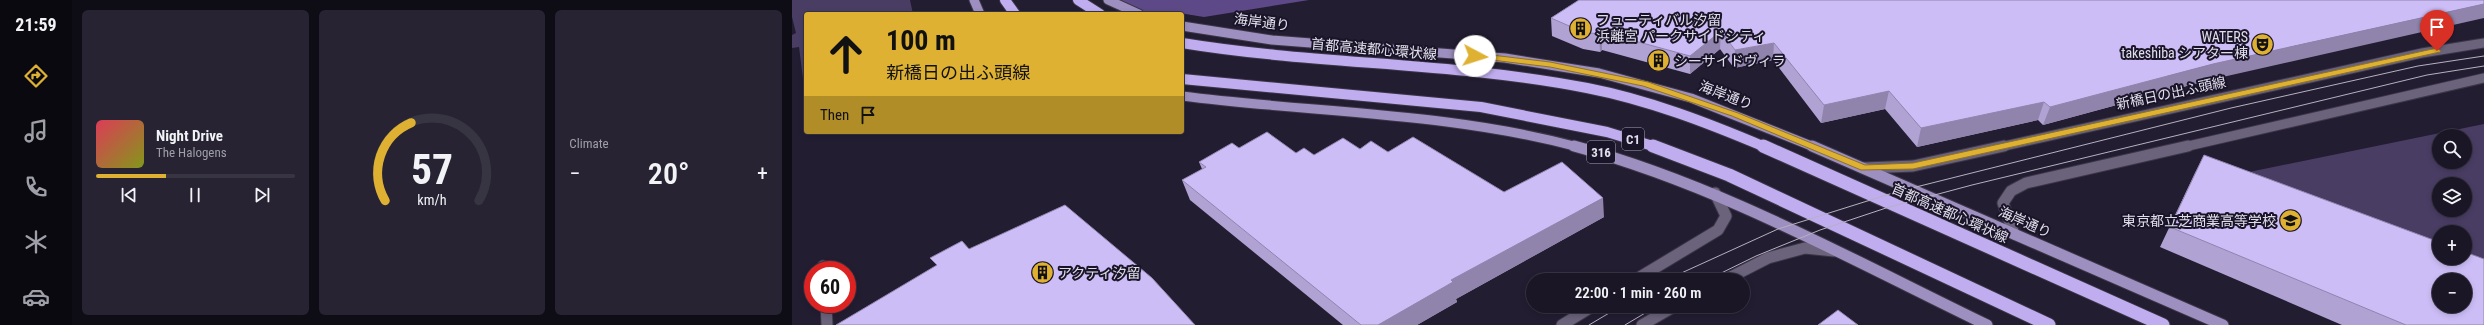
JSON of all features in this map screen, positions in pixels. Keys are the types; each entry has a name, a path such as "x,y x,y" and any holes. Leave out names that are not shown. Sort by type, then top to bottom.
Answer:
{"highway":[{"path":"1005,0 1014,12"},
{"path":"1078,0 1097,12"},
{"name":"首都高速都心環状線","path":"1184,43 1249,54 1501,74 1587,88 1633,99 1678,113 1773,150 2163,325"},
{"name":"C1","path":"1184,79 1481,108 1524,114 1608,132 1646,143 1729,175 2049,325"}],"main road":[{"path":"974,0 979,12"},
{"path":"1108,0 1135,12"},
{"name":"海岸通り","path":"1184,26 1272,40 1505,58 1599,73 1691,98 1864,168 2223,325"},
{"name":"新橋日の出ふ頭線","path":"1864,168 1913,166 2422,53 2484,43"},
{"path":"2014,234 2003,203 2011,191 2026,184 2484,78"},
{"name":"316","path":"1184,96 1431,120 1514,132 1595,149 1672,175 1715,193 1987,325"},
{"path":"1647,273 1718,230 1726,216 1715,193"},
{"path":"1739,273 1768,258 1805,248 1836,251"},
{"path":"2189,310 2206,325"},
{"path":"827,313 828,325"},
{"path":"1562,325 1582,313"},
{"path":"1642,325 1663,313"}],"shaded area":[{"path":"792,0 910,0 913,12 804,12 804,86 799,47 792,48 792,35 796,33 792,17"},
{"path":"1142,0 1309,0 1204,17 1184,14 1184,12 1161,10"},
{"path":"2484,124 2484,274 2472,264 2472,225 2432,225 2432,254 2225,177 2432,135 2432,169 2472,169 2472,129 2460,129"}],"building":[{"path":"1579,0 2484,0 2484,4 2213,64 2050,107 2044,102 1921,128 1889,91 1824,105 1774,43 1735,50 1721,31 1690,56 1602,32 1599,34 1583,32 1551,18"},
{"path":"1267,132 1296,153 1304,148 1314,155 1343,138 1360,149 1371,141 1388,152 1413,137 1504,192 1562,162 1603,198 1451,280 1453,282 1378,325 1361,325 1182,180 1206,167 1199,162 1232,143 1239,148"},
{"path":"2204,155 2432,239 2432,265 2472,265 2472,255 2484,259 2484,325 2406,325 2170,227"},
{"name":"アクティ汐留","path":"1065,205 1152,278 1195,325 836,325 937,265 930,258 962,241 969,249"},
{"path":"1838,310 1858,325 1818,325"}],"waterway":[{"path":"1138,0 1149,6 1186,0"}],"tram line":[{"path":"1681,273 1778,229 1896,192 2231,108 2418,66 2484,56"},
{"path":"1721,273 1756,256 1820,230 1886,208 1972,185 2427,75 2484,66"},
{"path":"1589,325 1609,313"},
{"path":"1625,325 1645,313"}],"place":[{"name":"フューティバル汐留 浜離宮 パークサイドシティ","path":"1580,28"},
{"name":"WATERS takeshiba シアター棟","path":"2263,45"},
{"name":"シーサイドヴィラ","path":"1659,61"},
{"name":"東京都立芝商業高等学校","path":"2291,221"},
{"name":"アクティ汐留","path":"1043,273"}],"route":[{"path":"1475,56 1550,64 1599,73 1645,84 1691,98 1735,114 1864,168 1913,166 2422,53 2437,51"}]}
